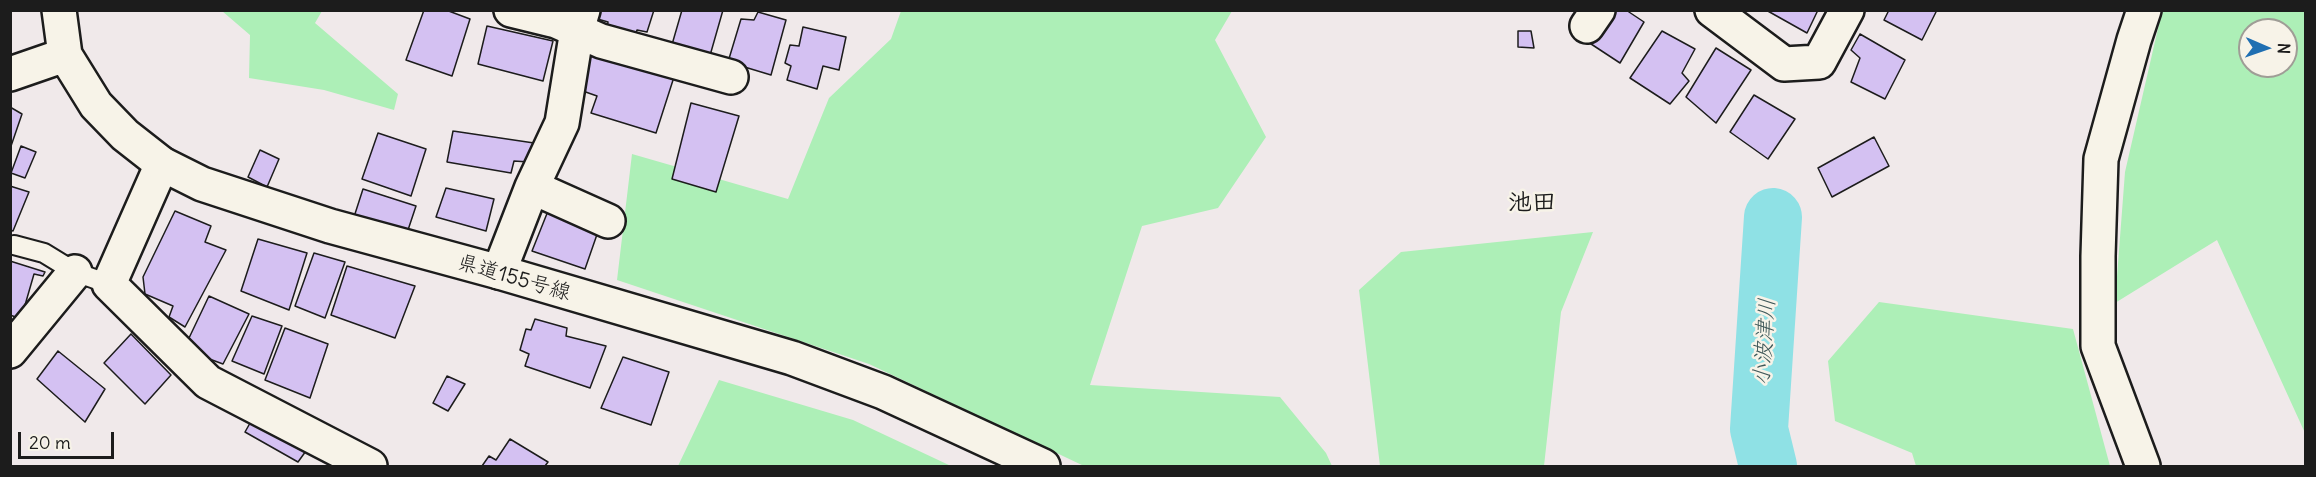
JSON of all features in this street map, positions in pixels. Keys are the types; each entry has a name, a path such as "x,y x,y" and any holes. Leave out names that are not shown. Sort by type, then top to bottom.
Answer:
{"street":[{"name":"県道155号線","path":"59,10 65,55 96,105 125,135 162,164 202,183 330,226 499,272 792,358 883,392 1043,466"},
{"path":"511,10 556,21 580,20 601,41 731,77"},
{"path":"1712,10 1784,64 1819,62 1847,10"},
{"path":"2143,466 2098,346 2098,256 2100,159 2144,10"},
{"path":"499,272 532,187 562,123 580,20"},
{"path":"10,74 65,55"},
{"path":"162,164 109,284 208,382 370,466"},
{"path":"532,187 608,221"},
{"path":"10,351 75,272"}],"lane":[{"path":"14,244 44,253 75,272 109,284"}],"green space":[{"path":"222,11 322,11 315,23 398,94 394,110 324,90 249,78 250,35"},
{"path":"901,11 1232,11 1215,40 1266,137 1218,208 1142,226 1090,385 1280,397 1326,453 1332,466 1084,466 869,364 617,280 632,154 788,199 829,98 891,39"},
{"path":"2162,11 2305,11 2305,433 2217,240 2115,303 2125,172"},
{"path":"1593,232 1561,312 1544,466 1380,466 1359,290 1401,252"},
{"path":"1879,302 2073,329 2110,466 1916,466 1912,453 1835,421 1828,361"},
{"path":"719,380 853,420 951,466 678,466"}],"building":[{"path":"424,10 446,10 470,19 452,76 406,60"},
{"path":"596,10 654,10 647,32 637,30 634,39 606,33 608,22 594,18"},
{"path":"682,10 723,10 709,59 671,48"},
{"path":"1606,10 1626,10 1644,22 1620,63 1585,40"},
{"path":"1766,10 1818,10 1807,33"},
{"path":"1889,10 1937,10 1922,40 1884,20"},
{"path":"758,12 786,20 771,75 728,62 741,19 754,20"},
{"path":"487,26 553,41 543,81 478,64"},
{"path":"803,27 846,37 839,70 823,66 817,89 787,80 791,66 785,63 790,45 799,46"},
{"path":"1518,31 1531,31 1534,48 1518,47"},
{"path":"1662,31 1695,49 1682,73 1689,81 1670,104 1630,78"},
{"path":"1860,34 1905,60 1885,99 1851,82 1860,58 1851,50"},
{"path":"1716,48 1751,70 1716,123 1686,97"},
{"path":"590,51 674,77 656,133 591,113 597,96 580,90"},
{"path":"1754,95 1795,119 1768,159 1730,132"},
{"path":"691,103 739,116 716,192 672,179"},
{"path":"10,107 22,114 10,149"},
{"path":"453,131 534,143 529,162 514,161 511,173 447,162"},
{"path":"378,133 426,149 411,196 362,179"},
{"path":"1874,137 1889,166 1832,197 1818,168"},
{"path":"21,146 36,152 25,178 11,173"},
{"path":"260,150 279,159 267,187 248,177"},
{"path":"10,186 29,192 13,231 10,230"},
{"path":"446,188 494,199 486,231 436,217"},
{"path":"363,189 416,206 406,236 353,220"},
{"path":"550,206 601,223 585,269 532,251"},
{"path":"175,211 211,226 205,242 226,250 185,327 169,317 173,306 145,294 143,277"},
{"path":"258,239 307,253 289,310 241,291"},
{"path":"314,253 345,262 325,318 295,306"},
{"path":"10,261 45,272 43,276 34,274 21,319 10,315"},
{"path":"347,266 415,286 395,338 331,315"},
{"path":"209,296 249,314 223,364 204,357 189,338"},
{"path":"252,316 282,326 264,374 232,361"},
{"path":"535,319 567,328 566,336 606,346 590,388 525,366 529,354 520,350 526,329 531,330"},
{"path":"285,328 328,344 310,398 265,380"},
{"path":"131,334 171,375 145,404 104,363"},
{"path":"58,351 105,389 85,422 37,379"},
{"path":"623,357 669,372 651,425 601,408"},
{"path":"447,376 465,384 448,411 433,403"},
{"path":"254,416 311,444 298,462 245,432"},
{"path":"510,439 548,462 545,466 482,466 489,456 496,460"}],"waterway":[{"name":"小波津川","path":"1768,466 1759,429 1773,217"}],"district":[{"name":"池田","path":"1532,203"}]}
